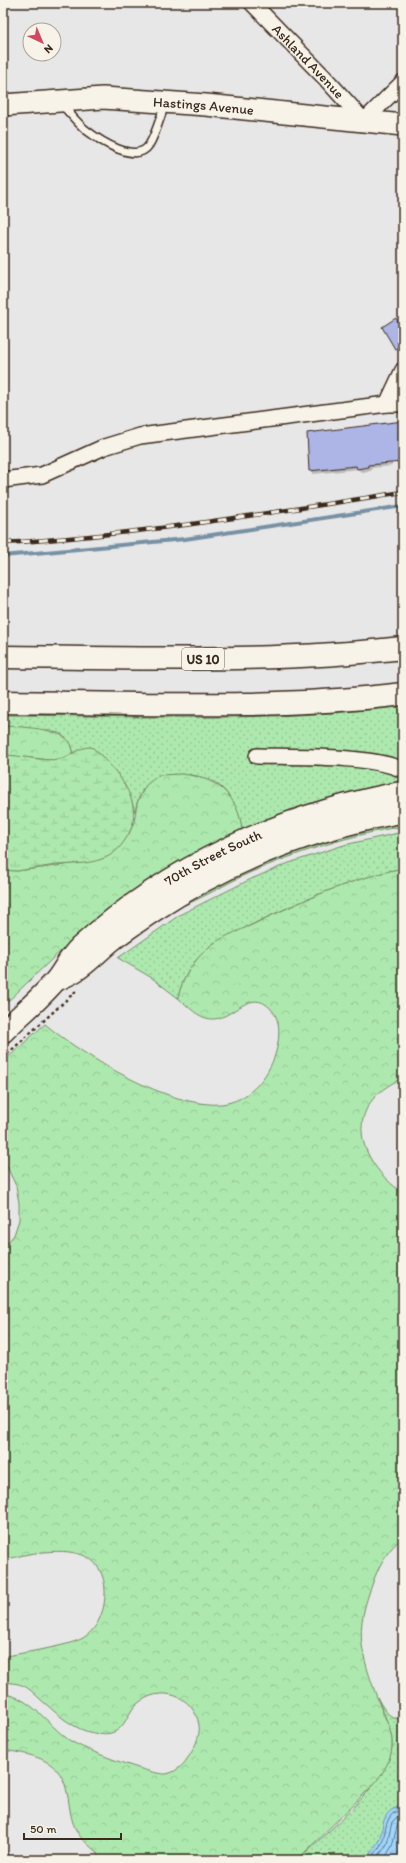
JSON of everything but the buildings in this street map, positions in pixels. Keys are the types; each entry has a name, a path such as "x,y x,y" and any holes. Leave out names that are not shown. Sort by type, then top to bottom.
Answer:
{"highway":[{"name":"US 10","path":"3,657 258,659 347,654 403,648"},
{"path":"3,702 267,704 403,694"}],"main road":[{"name":"Hastings Avenue","path":"3,105 103,98 166,102 403,125"},
{"name":"70th Street South","path":"3,1032 55,981 68,958 111,921 167,882 220,851 251,837 301,818 358,802 403,792"},
{"name":"70th Street South","path":"55,981 78,969 116,937 156,910 190,888 227,869 306,837 403,812"}],"street":[{"name":"Ashland Avenue","path":"252,3 325,78 364,121"},
{"path":"364,121 403,82"},
{"path":"387,404 403,370"},
{"path":"3,480 42,475 104,447 140,436 387,404 403,404"},
{"path":"258,756 344,759 388,765 403,770"}],"lane":[{"path":"59,101 85,130 125,152 135,153 143,151 149,145 166,102"}],"path":[{"path":"3,1058 80,987"}],"green space":[{"path":"403,706 403,762 390,759 362,766 390,772 400,780 399,783 242,831 234,803 225,791 214,782 198,776 178,774 169,775 151,781 145,787 138,799 135,812 124,784 108,762 93,748 74,752 70,755 73,750 71,744 60,733 3,726 3,715 253,717 304,715"},
{"path":"3,726 33,728 57,733 66,738 71,744 72,753 67,757 52,760 3,755"},
{"path":"86,747 90,747 103,757 112,767 127,790 132,802 134,815 132,827 123,843 112,854 97,861 17,871 3,870 3,755 53,760 64,758"},
{"path":"181,774 204,779 223,790 230,797 236,807 240,818 242,831 95,921 52,959 3,1006 3,870 17,871 88,862 106,857 117,850 129,834 134,822 137,803 146,785 159,775"},
{"path":"403,821 403,826 344,839 286,858 249,873 177,908 250,868 317,842"},
{"path":"403,832 403,868 354,881 330,890 259,921 213,944 201,955 186,975 178,998 152,978 118,958 181,914 251,879 289,863 344,845"},
{"path":"403,868 403,1078 383,1089 370,1103 363,1118 362,1133 366,1149 374,1165 387,1180 403,1193 403,1538 392,1547 377,1572 369,1592 361,1629 363,1653 367,1668 391,1736 392,1746 390,1757 374,1784 297,1860 102,1860 76,1830 71,1815 66,1788 57,1770 42,1759 23,1753 3,1750 3,1694 13,1696 30,1705 61,1734 76,1744 117,1761 158,1773 166,1774 175,1771 183,1764 192,1752 196,1743 199,1734 199,1725 196,1715 190,1706 175,1696 165,1694 146,1698 137,1704 122,1726 116,1731 107,1734 93,1733 80,1729 68,1722 26,1687 18,1684 3,1682 3,1657 56,1647 83,1638 91,1631 98,1622 103,1610 105,1586 102,1574 96,1564 87,1557 78,1554 57,1551 33,1553 3,1561 3,1248 14,1235 19,1220 19,1203 16,1186 3,1158 3,1062 45,1024 61,1037 104,1065 154,1089 178,1098 201,1103 222,1104 239,1099 260,1082 274,1058 279,1033 279,1026 275,1014 263,1003 256,1001 241,1006 219,1018 211,1019 197,1014 178,998 182,983 189,970 209,947 230,934 326,892 364,878"},
{"path":"377,1697 384,1709 390,1715 394,1718 403,1719 403,1860 297,1860 354,1807 380,1776 388,1761 392,1747 391,1734"},
{"path":"3,1847 14,1860 3,1860"}],"water":[{"path":"403,1807 403,1860 364,1860 379,1840 386,1816 393,1809"}],"waterway":[{"path":"3,556 185,539 403,506"}],"railway":[{"path":"3,543 103,535 153,529 403,492"}]}
